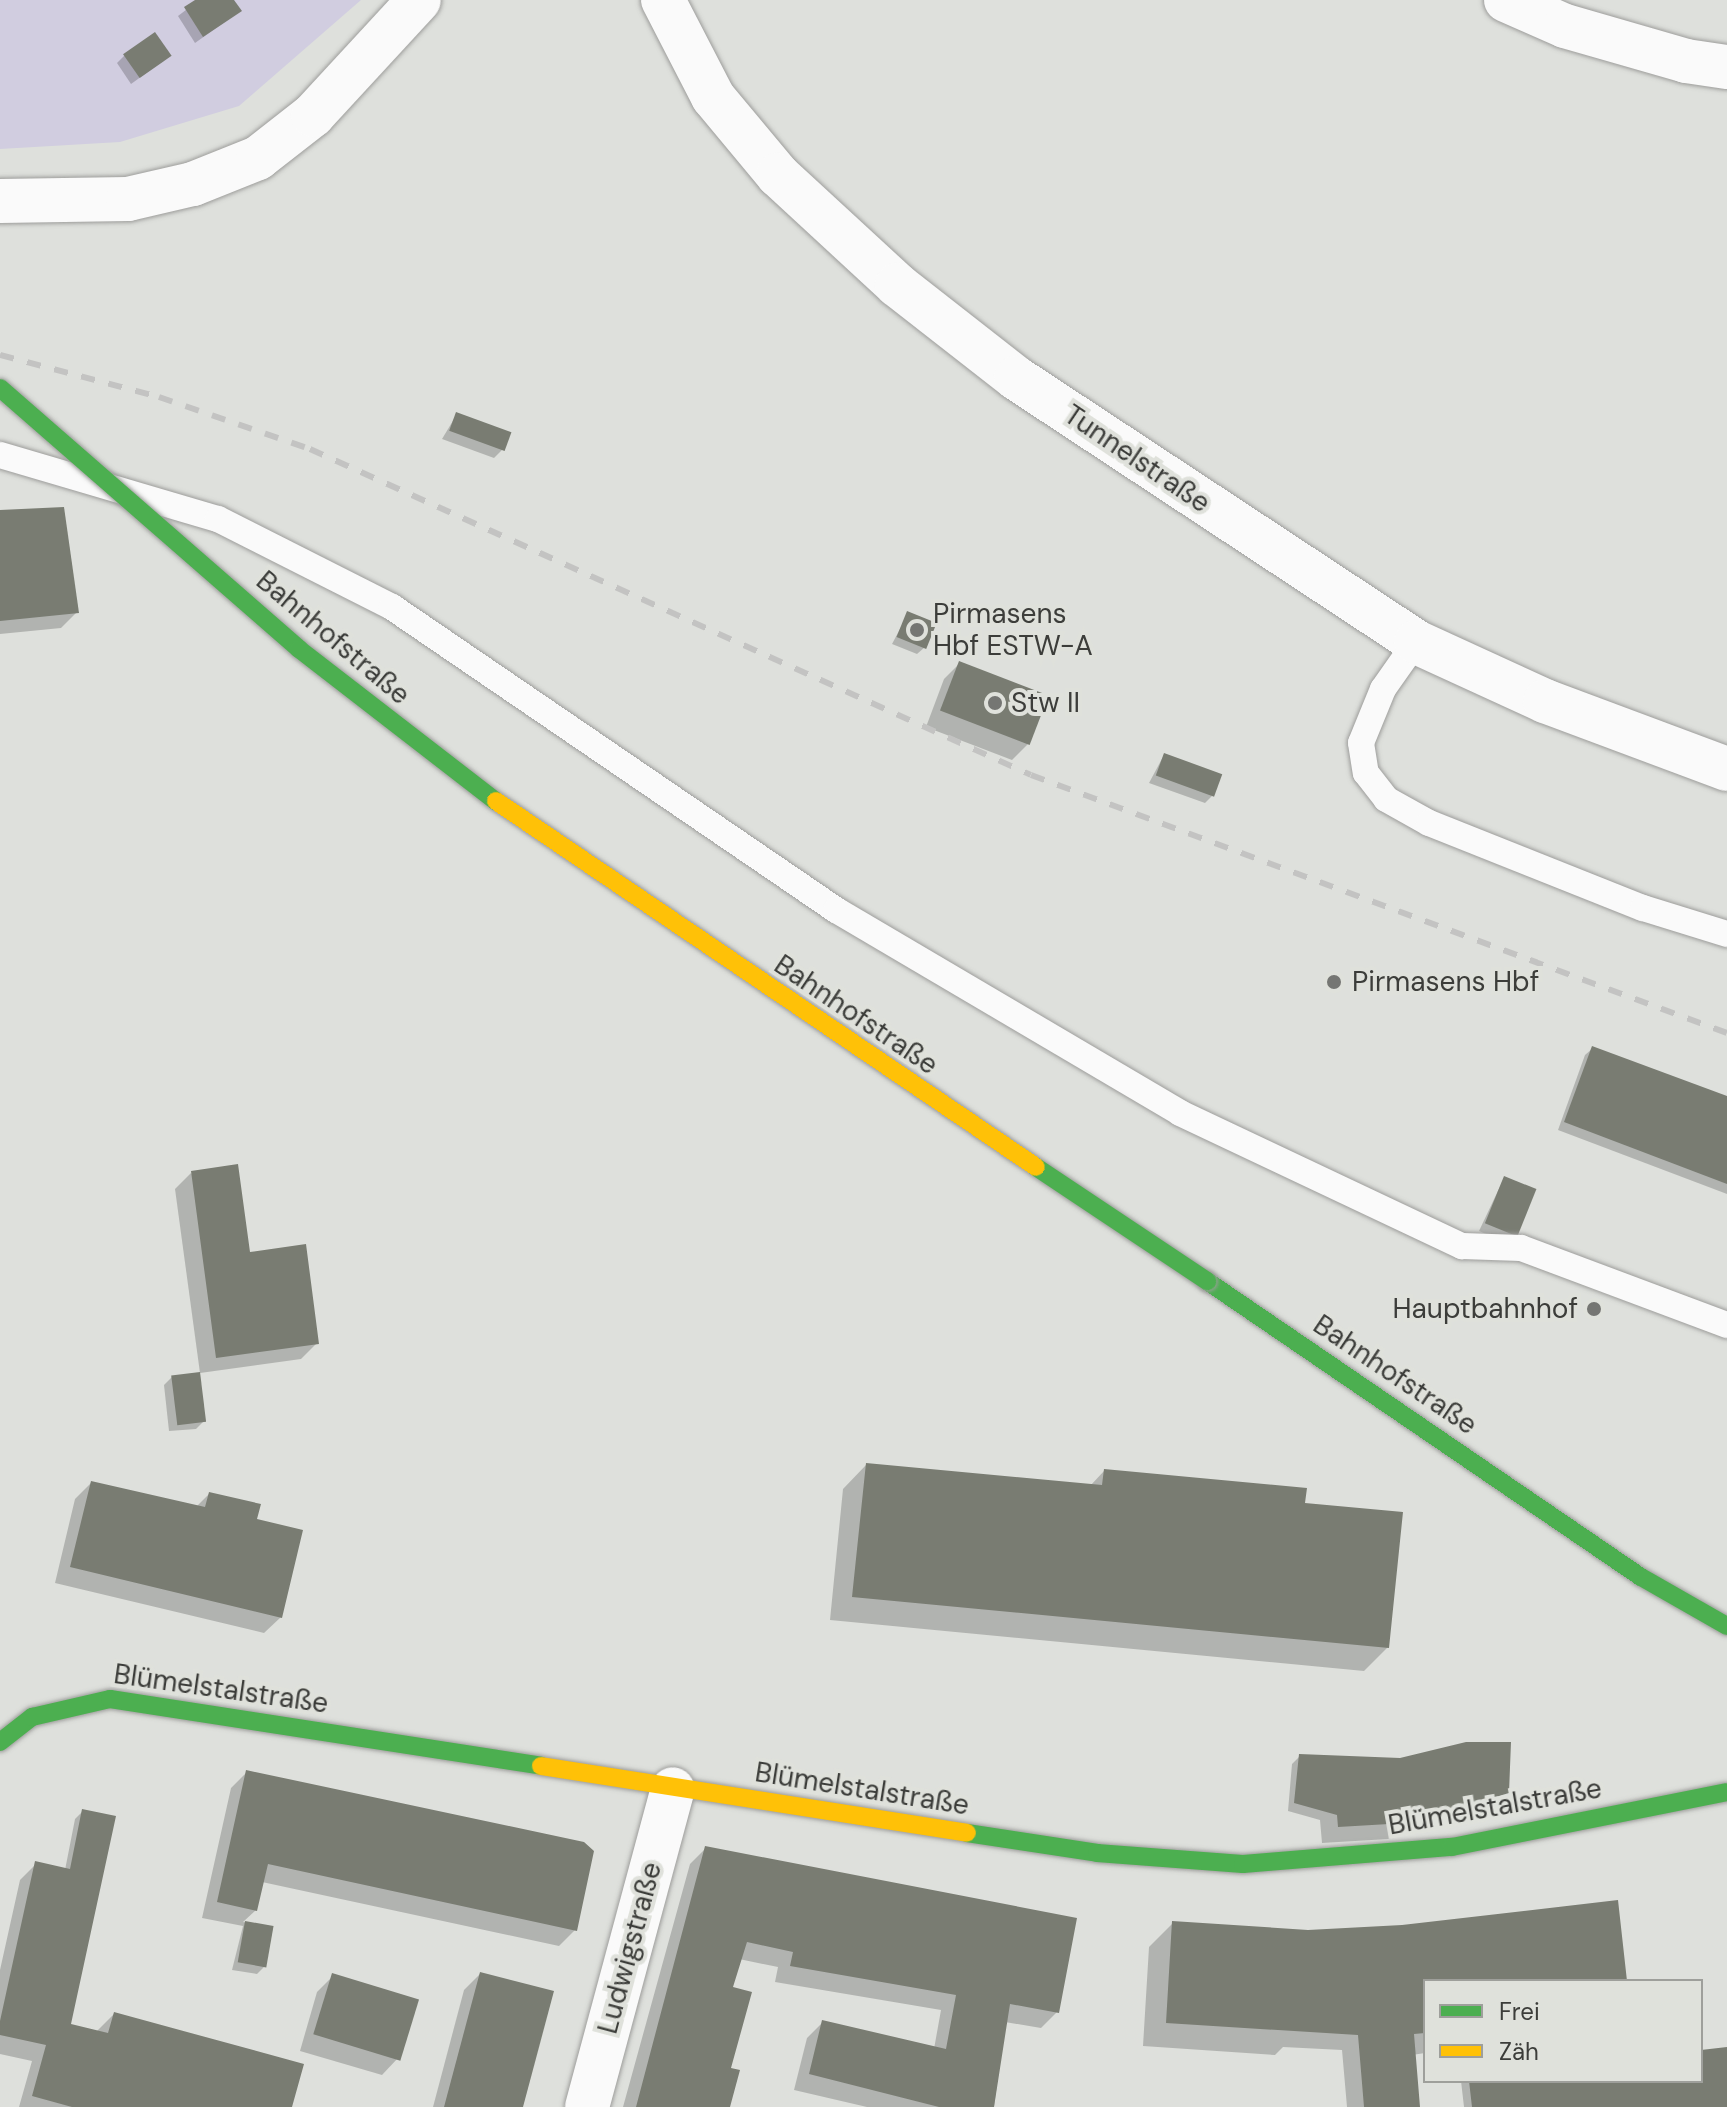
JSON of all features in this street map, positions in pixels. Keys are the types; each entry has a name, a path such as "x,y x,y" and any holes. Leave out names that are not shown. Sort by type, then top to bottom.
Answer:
{"street":[{"path":"0,201 128,199 193,184 258,158 313,115 419,0"},
{"name":"Tunnelstraße","path":"663,0 713,97 778,175 897,285 1029,386 1416,642 1545,701 1727,769"},
{"path":"1506,0 1565,26 1686,61 1727,67"},
{"name":"Bahnhofstraße","path":"0,388 299,649 435,758 755,981 1207,1281 1641,1577 1727,1626"},
{"name":"Blümelstalstraße","path":"2,1736 64,1705 110,1699 1097,1853 1243,1864 1452,1847 1727,1792"},
{"name":"Ludwigstraße","path":"587,2107 673,1789"}],"lane":[{"path":"0,455 218,519 392,607 836,910 1180,1113 1462,1246 1521,1248 1727,1325"},
{"path":"1416,642 1383,689 1361,743 1366,773 1386,799 1429,823 1643,908 1727,934"}],"shaded area":[{"path":"0,0 361,0 239,106 120,142 0,149"}],"building":[{"path":"195,0 234,0 242,11 203,37 184,7"},
{"path":"155,32 172,56 140,78 123,54"},
{"path":"456,412 511,432 505,451 449,431"},
{"path":"64,507 79,613 0,621 0,510"},
{"name":"Pirmasens Hbf ESTW-A","path":"907,611 937,623 926,649 897,637"},
{"name":"Stw II","path":"959,661 1049,695 1030,745 940,710"},
{"path":"1164,753 1222,774 1214,797 1156,776"},
{"path":"1592,1046 1727,1096 1727,1184 1564,1122"},
{"path":"238,1164 250,1252 306,1244 319,1344 216,1358 191,1171"},
{"path":"1504,1176 1536,1189 1517,1236 1485,1223"},
{"path":"200,1372 206,1422 177,1425 171,1376"},
{"path":"866,1463 1102,1485 1104,1469 1307,1488 1305,1503 1403,1512 1389,1648 852,1597"},
{"path":"91,1481 205,1507 209,1492 261,1504 257,1519 303,1530 282,1618 70,1567"},
{"path":"1466,1742 1511,1742 1509,1793 1406,1823 1338,1827 1337,1815 1294,1803 1299,1754 1400,1758"},
{"path":"246,1770 584,1842 594,1851 577,1931 268,1864 257,1911 217,1902"},
{"path":"82,1809 116,1816 71,2024 108,2033 114,2012 304,2064 292,2107 72,2107 32,2096 46,2045 0,2035 0,2021 35,1861 70,1869"},
{"path":"705,1846 1077,1918 1059,2013 1010,2004 994,2107 939,2107 809,2074 822,2020 946,2049 956,1995 790,1966 793,1952 747,1942 733,1987 752,1992 731,2068 740,2070 730,2107 636,2107"},
{"path":"1618,1900 1627,1979 1423,1979 1423,2033 1414,2034 1420,2107 1364,2107 1358,2035 1166,2023 1172,1921 1308,1930 1402,1925"},
{"path":"245,1921 274,1926 266,1967 238,1962"},
{"path":"480,1972 554,1991 523,2107 444,2107"},
{"path":"332,1973 419,2000 400,2061 313,2034"},
{"path":"1727,2047 1727,2107 1472,2107 1469,2083 1703,2083 1703,2050"}],"railway":[{"path":"0,355 159,397 310,449 1031,775 1727,1033"}],"traffic: fast":[{"path":"0,388 299,649 496,801"},
{"path":"1036,1167 1207,1281"},
{"path":"1207,1281 1641,1577 1727,1626"},
{"path":"0,1742 32,1717 110,1699 541,1766"},
{"path":"967,1833 1097,1853 1243,1864 1452,1847 1727,1792"}],"traffic: slow":[{"path":"496,801 1036,1167"},
{"path":"541,1766 967,1833"}],"place":[{"name":"Pirmasens Hbf ESTW-A","path":"917,630"},
{"name":"Stw II","path":"995,703"},
{"name":"Pirmasens Hbf","path":"1334,982"},
{"name":"Hauptbahnhof","path":"1594,1309"}]}
